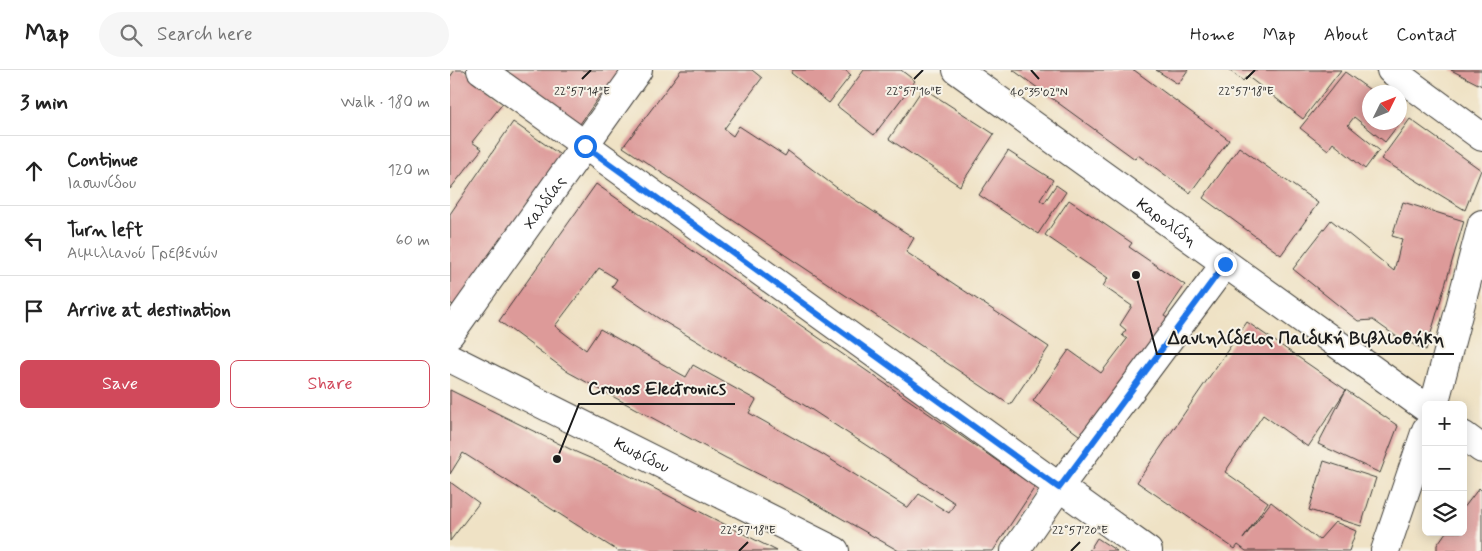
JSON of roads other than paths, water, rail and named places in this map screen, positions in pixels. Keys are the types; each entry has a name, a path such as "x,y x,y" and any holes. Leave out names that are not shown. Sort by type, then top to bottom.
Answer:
{"street":[{"path":"481,70 1148,551"},
{"name":"Χαλδίας","path":"450,334 638,70"},
{"name":"Καρολίδη","path":"957,70 1422,405"},
{"path":"1391,70 1482,137"},
{"path":"1435,401 1482,224"},
{"path":"1015,551 1059,488 1225,264"},
{"name":"Κωφίδου","path":"450,358 835,551"},
{"path":"1467,438 1482,449"},
{"path":"1385,551 1422,442"}],"place":[{"name":"Δανιηλίδειος Παιδική Βιβλιοθήκη","path":"1136,275"},
{"name":"Cronos Electronics","path":"557,459"}]}
